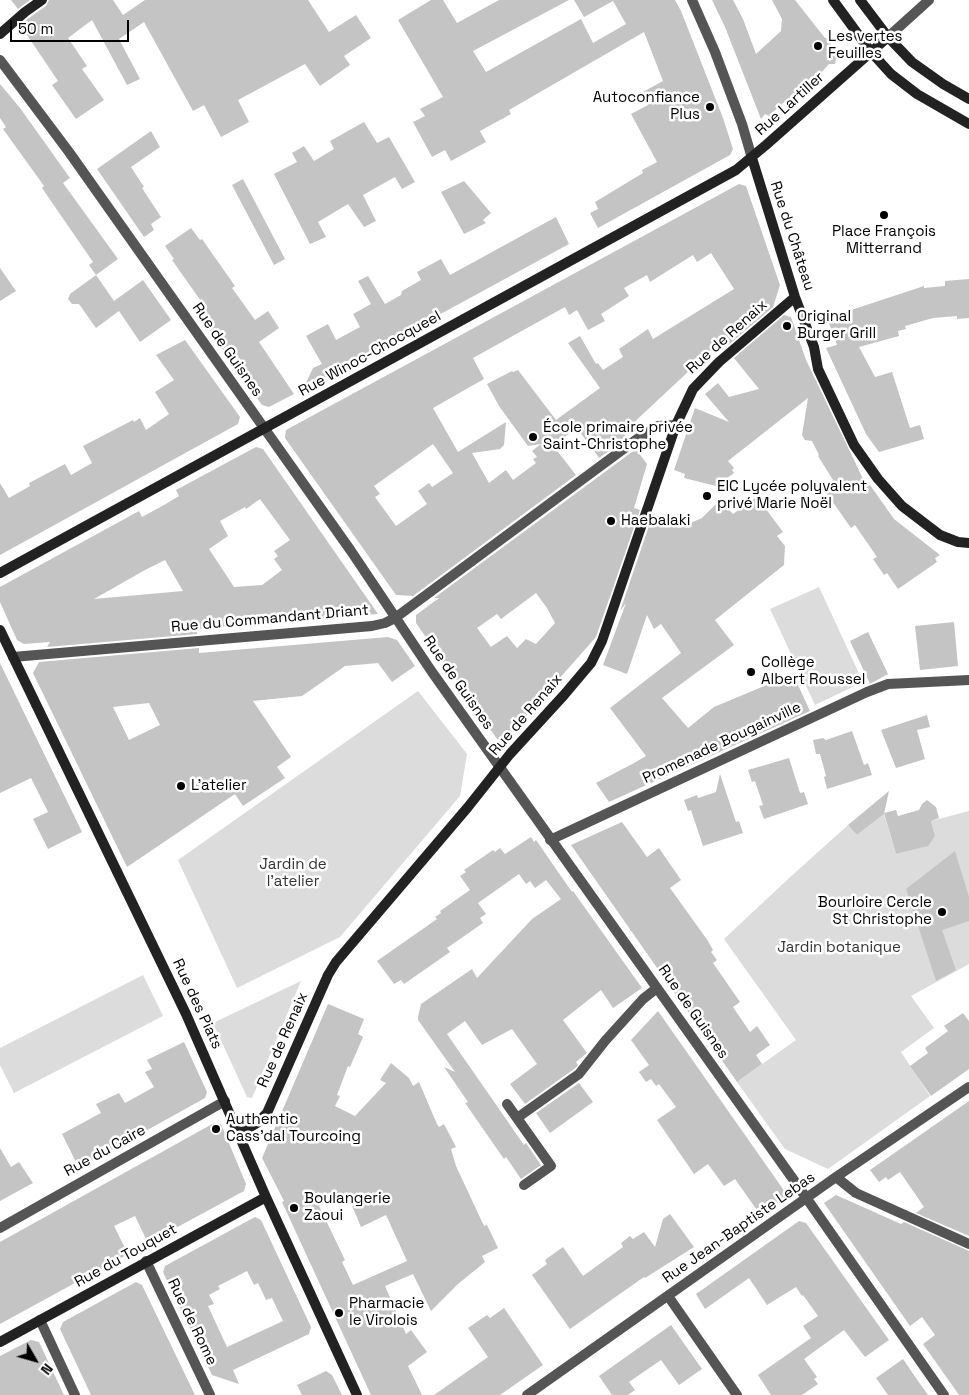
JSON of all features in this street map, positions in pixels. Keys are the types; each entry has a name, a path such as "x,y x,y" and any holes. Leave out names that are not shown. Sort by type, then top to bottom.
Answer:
{"street":[{"path":"0,34 42,0"},
{"name":"Rue du Château","path":"692,0 718,60 742,124 795,296 814,347 818,369 854,444 891,494 915,516 940,534 958,542 969,543"},
{"path":"833,0 871,52 891,74 917,94 968,123"},
{"path":"860,0 888,37 912,62 924,72 969,99"},
{"path":"888,37 929,0"},
{"name":"Rue Lartiller","path":"752,158 888,37"},
{"name":"Rue de Guisnes","path":"0,60 69,152 351,551 499,768 807,1198 944,1395"},
{"name":"Rue Winoc-Chocqueel","path":"0,573 736,170 752,158"},
{"name":"Rue de Renaix","path":"240,1134 267,1114 328,975 336,962 510,754 591,663 598,651 676,425 688,397 700,380 719,362 795,296"},
{"name":"Rue du Commandant Driant","path":"13,657 372,626 385,623 396,618 637,439 658,426 676,425"},
{"name":"Rue des Piats","path":"0,630 183,1008 240,1134 266,1197 357,1395"},
{"name":"Promenade Bougainville","path":"550,840 858,696 888,684 969,680"},
{"path":"516,1118 579,1074 605,1041 643,999 657,988"},
{"name":"Rue Jean-Baptiste Lebas","path":"527,1395 836,1177 969,1086"},
{"name":"Rue du Caire","path":"0,1228 225,1101"},
{"path":"507,1104 551,1166 524,1185"},
{"path":"836,1177 856,1192 969,1244"},
{"name":"Rue du Touquet","path":"0,1342 266,1197"},
{"name":"Rue de Rome","path":"146,1262 210,1395"},
{"path":"668,1296 737,1395"},
{"path":"40,1320 75,1395"}],"green space":[{"path":"819,587 863,682 815,705 770,609"},
{"name":"Jardin de l'atelier","path":"418,691 467,754 460,796 340,937 237,988 178,860"},
{"name":"Jardin botanique","path":"969,811 969,964 911,996 934,1028 901,1052 930,1096 828,1169 785,1149 737,1082 796,1040 724,939 848,825 857,835 884,814 896,854 927,846 935,836 931,821"},
{"path":"143,975 163,1016 14,1093 0,1065 0,1048"},
{"path":"301,981 252,1098 247,1097 213,1023"}],"building":[{"path":"11,0 30,0 18,9"},
{"path":"49,0 113,0 123,15 145,0 308,0 329,32 356,15 371,38 344,56 350,65 320,86 305,64 238,100 249,122 221,137 204,105 193,111 144,22 119,39 140,79 127,85 92,20 68,38 87,66 82,69 104,100 76,119 52,85 58,81 25,32 31,28 26,20 46,6"},
{"path":"431,0 443,0 457,23 499,0 569,0 473,51 486,72 581,19 593,43 626,24 613,1 584,17 574,0 675,0 723,118 733,149 730,155 598,228 590,213 598,209 595,202 643,173 642,170 657,162 631,114 648,105 641,93 663,81 644,32 509,110 511,114 480,131 486,142 451,161 445,150 432,157 413,122 425,116 420,109 443,97 398,20"},
{"path":"712,0 733,0 743,19 756,54 781,31 782,19 772,0 795,0 825,38 832,39 831,45 838,46 835,64 829,64 813,82 809,82 769,116 765,114 761,119 725,27"},
{"path":"0,84 20,108 70,178 63,183 118,259 96,275 89,265 93,262 42,188 44,186 3,129 6,127 0,118"},
{"path":"364,122 377,143 389,137 415,182 402,189 395,177 363,195 376,221 364,227 348,204 318,222 326,237 310,244 274,174 297,162 292,153 304,146 314,161 334,149 330,141"},
{"path":"151,131 160,147 131,167 161,217 151,224 154,230 144,237 97,169"},
{"path":"243,179 285,259 274,265 232,185"},
{"path":"464,181 491,213 483,220 486,223 464,234 441,192"},
{"path":"739,184 746,186 780,285 773,307 726,347 721,341 629,427 630,429 624,434 627,438 599,458 577,428 558,442 551,443 576,475 413,596 396,595 285,438 286,430","holes":["711,253 734,289 653,339 648,329 619,349 623,357 603,370 598,363 596,364 580,336 568,343 600,388 556,420 518,370 512,371 487,384 499,406 528,446 541,444 532,451 537,457 533,459 536,463 513,480 506,470 489,483 472,453 500,449 504,445 506,422 458,452 433,408 484,379 473,358 565,307 569,315 577,310 588,330 605,321 601,314 629,296 624,288 647,275 650,282 693,255 697,262","433,444 453,473 432,487 429,483 418,491 427,504 396,526 375,497 380,494 374,486"]},
{"path":"556,217 569,244 303,389 313,368 322,364 306,336 328,324 336,340 360,327 353,314 371,304 358,281 368,276 385,304 421,280 417,272 441,259 450,275"},
{"path":"191,228 200,240 202,239 235,286 232,288 255,320 268,311 279,328 259,342 294,394 269,407 262,405 194,308 203,304 172,260 174,259 165,246"},
{"path":"0,268 16,291 0,301"},
{"path":"96,275 114,301 143,280 171,320 140,342 119,311 96,328 79,304 72,304 68,299 70,294"},
{"path":"969,279 969,318 957,319 957,316 933,318 905,326 906,329 898,331 899,336 859,347 875,377 892,372 910,428 920,425 924,439 879,452 866,434 826,348 837,345 827,318 924,286 924,288 945,286 945,281"},
{"path":"784,315 791,317 806,360 867,487 870,485 894,519 940,555 935,558 937,562 898,589 887,573 884,575 873,559 877,557 855,525 851,528 823,488 833,480 818,456 812,441 805,440 802,435 808,398 728,461 734,468 732,470 734,473 716,486 684,478 685,474 674,470 695,408 729,422 705,394 718,383 729,397 759,389 734,358"},
{"path":"185,340 240,417 238,424 0,555 0,483 9,498 30,486 29,483 65,464 71,475 92,463 83,446 140,418 146,430 169,414 155,392 174,380 156,355"},
{"path":"256,447 263,449 378,614 228,628 228,626 197,629 197,634 47,647 50,642 24,644 17,640 0,602 0,587 139,511 142,517 164,505 179,496 176,490","holes":["260,499 290,540 274,551 278,556 274,559 282,570 262,585 234,587 209,549 228,536 220,521 245,507 246,509","165,560 183,591 94,599 145,570"]},
{"path":"636,449 647,464 634,508 640,510 596,637 505,740 497,739 416,623 416,615 439,598 434,598","holes":["536,593 555,623 536,644 526,639 517,648 507,636 491,647 477,628 497,614 501,619"]},
{"path":"757,497 783,532 777,536 785,546 784,565 715,620 734,645 662,698 688,728 714,707 793,674 810,711 609,802 596,783 646,756 610,708 681,653 661,624 654,629 647,615 627,674 603,665 626,603 620,611 653,514 681,524 688,524 702,518 720,500 733,514"},
{"path":"954,622 958,666 920,670 915,626"},
{"path":"868,632 888,674 870,684 850,641"},
{"path":"388,637 397,640 415,666 392,682 378,663 345,666 302,696 253,701 291,757 277,767 285,778 243,806 235,794 127,867 33,673 39,662 199,648 199,653","holes":["149,703 160,725 129,740 113,707"]},
{"path":"0,663 82,832 48,849 33,819 48,812 31,778 0,793"},
{"path":"927,715 930,727 917,730 925,759 896,768 881,730"},
{"path":"852,731 864,765 868,763 872,775 827,789 824,777 826,776 820,754 816,754 813,740 823,738 826,740"},
{"path":"789,758 800,793 804,792 808,804 764,819 759,806 763,805 755,781 752,782 748,770"},
{"path":"720,774 736,822 739,821 743,833 703,846 691,810 688,811 684,800 697,795 698,798 716,792"},
{"path":"889,791 884,814 857,835 848,825"},
{"path":"927,800 936,807 939,818 931,821 935,836 928,846 896,854 884,813 896,810 898,816 919,810"},
{"path":"622,822 647,857 659,848 681,880 670,888 713,950 711,952 717,960 713,963 740,1002 733,1007 750,1032 757,1026 770,1045 756,1055 762,1064 737,1082 571,845"},
{"path":"531,837 534,842 536,840 642,988 613,1008 601,990 563,1020 587,1053 576,1062 578,1065 574,1069 525,1104 510,1084 537,1064 512,1029 482,1045 465,1021 447,1034 524,1145 526,1143 541,1165 521,1179 506,1157 504,1159 465,1103 468,1102 444,1067 455,1072 418,1020 418,1017 421,1004 472,969 477,978 532,919 561,899 546,880 535,888 530,881 526,884 519,874 478,903 486,914 480,918 483,923 447,948 450,952 404,984 401,980 394,984 377,961 437,919 435,917 441,913 440,911 470,890 460,876 466,872 464,870 493,850 495,852 500,848 505,854"},
{"name":"Bourloire Cercle St Christophe","path":"955,851 969,897 969,921 942,930 956,970 936,981 906,889"},
{"path":"328,1004 364,1019 358,1034 363,1037 350,1067 348,1066 337,1095 340,1096 335,1106 355,1116 386,1083 380,1080 391,1063 409,1078 413,1086 419,1082 437,1124 439,1127 444,1124 456,1147 451,1149 456,1166 484,1226 487,1225 498,1248 482,1256 485,1262 458,1284 431,1311 413,1274 385,1286 406,1334 411,1330 427,1352 408,1366 422,1395 371,1395 282,1202 284,1201 262,1158","holes":["347,1194 361,1227 386,1215 407,1261 353,1285 342,1262 345,1260 319,1206"]},
{"path":"658,1011 785,1192 783,1199 768,1210 766,1207 759,1213 735,1179 724,1186 708,1164 694,1174 657,1120 676,1107 659,1084 656,1086 651,1079 646,1082 639,1072 649,1065 631,1040"},
{"path":"963,1013 969,1021 969,1069 931,1096 910,1066 928,1053 925,1048 948,1031 944,1026"},
{"path":"184,1042 207,1092 205,1098 79,1168 62,1134 101,1113 96,1104 119,1093 125,1103 154,1087 145,1072 152,1069 147,1060"},
{"path":"579,1083 593,1102 550,1133 536,1113"},
{"path":"969,1101 969,1236 916,1213 924,1207 900,1172 888,1180 886,1177 879,1182 870,1170"},
{"path":"214,1123 221,1124 246,1184 244,1191 148,1243 135,1216 114,1226 128,1254 0,1324 0,1242"},
{"path":"0,1148 11,1167 19,1162 33,1183 0,1201"},
{"path":"836,1195 901,1224 904,1222 969,1251 969,1395 959,1395 923,1344 935,1335 922,1317 910,1326 824,1203"},
{"path":"670,1214 694,1247 644,1277 570,1329 532,1275 547,1264 545,1260 563,1247 583,1276 623,1247 621,1243 630,1236 633,1239 644,1232 655,1247 663,1219"},
{"path":"255,1217 261,1220 311,1327 309,1334 233,1370 239,1384 212,1375 163,1272 165,1266","holes":["247,1271 254,1285 258,1283 266,1300 272,1298 283,1321 227,1347 208,1306 214,1304 209,1295 220,1289 218,1286"]},
{"path":"799,1221 806,1223 889,1340 865,1357 844,1330 804,1359 817,1377 814,1379 818,1384 802,1395 771,1395 758,1375 811,1338 803,1326 818,1316 803,1295 796,1287 767,1305 749,1278 705,1309 696,1294"},
{"path":"136,1282 142,1285 195,1395 91,1395 60,1329 63,1322"},
{"path":"504,1308 543,1365 500,1395 434,1395 488,1357 468,1328 487,1315 490,1318"},
{"path":"671,1325 702,1369 679,1385 661,1360 629,1382 635,1390 628,1395 612,1395 599,1376"},
{"path":"31,1340 39,1342 64,1395 0,1395 0,1356"},
{"path":"903,1359 928,1395 888,1395 876,1378"},
{"path":"326,1371 332,1375 342,1395 302,1395 297,1385"}],"place":[{"name":"Les vertes Feuilles","path":"818,46"},
{"name":"Autoconfiance Plus","path":"710,107"},
{"name":"Place François Mitterrand","path":"884,215"},
{"name":"Original Burger Grill","path":"787,326"},
{"name":"École primaire privée Saint-Christophe","path":"533,437"},
{"name":"EIC Lycée polyvalent privé Marie Noël","path":"707,496"},
{"name":"Haebalaki","path":"611,521"},
{"name":"Collège Albert Roussel","path":"751,672"},
{"name":"L'atelier","path":"181,786"},
{"name":"Bourloire Cercle St Christophe","path":"942,912"},
{"name":"Authentic Cass'dal Tourcoing","path":"216,1129"},
{"name":"Boulangerie Zaoui","path":"294,1208"},
{"name":"Pharmacie le Virolois","path":"339,1313"}]}
